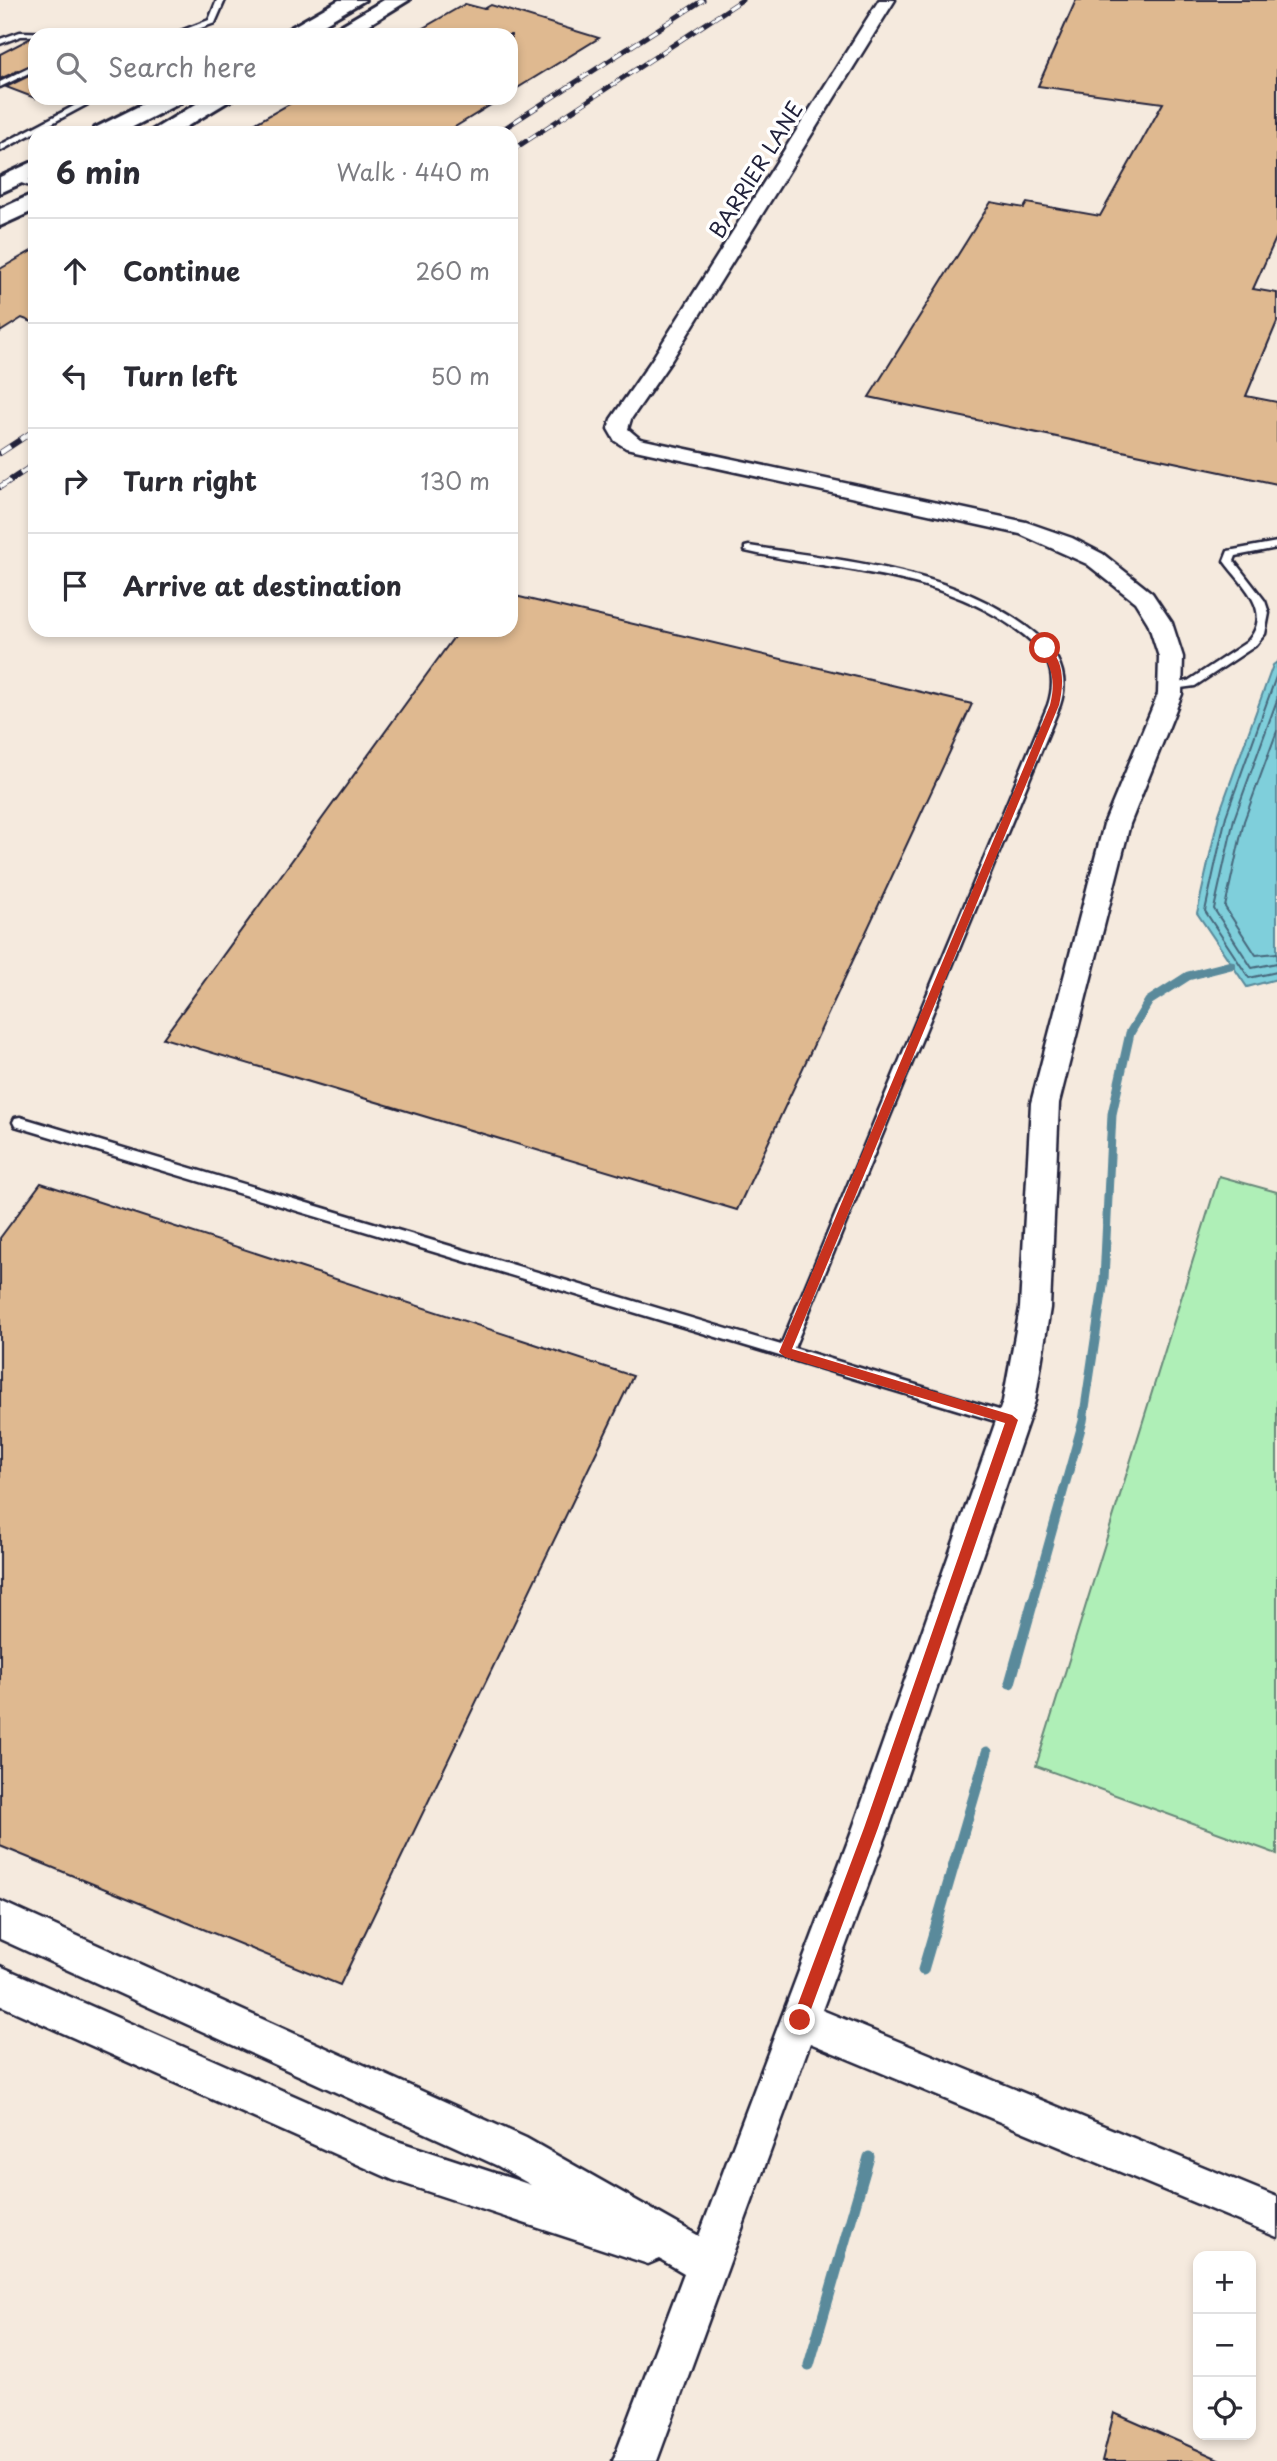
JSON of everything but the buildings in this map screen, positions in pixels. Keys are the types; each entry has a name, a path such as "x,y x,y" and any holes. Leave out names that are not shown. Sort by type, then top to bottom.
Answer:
{"highway":[{"path":"302,28 355,0"},
{"path":"349,28 399,0"},
{"path":"117,126 158,105"},
{"path":"170,126 201,105"},
{"path":"2,216 28,203"}],"street":[{"name":"BARRIER LANE","path":"887,0 661,361 621,419 618,429 622,437 660,450 1026,529 1064,543 1095,559 1144,598 1160,623 1171,657 1170,688"},
{"path":"635,2461 871,1828 1019,1401 1035,1308 1045,1103 1117,824 1170,688"},
{"path":"0,1920 512,2152 709,2263"},
{"path":"0,1985 393,2160 709,2263"},
{"path":"800,2020 1277,2217"}],"lane":[{"path":"210,28 221,0"},
{"path":"193,28 212,21"},
{"path":"0,42 20,34 28,34"},
{"path":"0,85 28,71"},
{"path":"42,126 82,105"},
{"path":"0,148 28,133"},
{"path":"1170,688 1191,684 1251,644 1261,634 1264,613 1260,601 1229,561 1232,553 1277,545"},
{"path":"749,549 883,573 961,592 997,609 1045,648 1056,666 1059,685 1049,718 785,1352"},
{"path":"20,1122 1012,1420"}],"green space":[{"path":"1219,1176 1277,1192 1277,1854 1036,1766"}],"water":[{"path":"1277,662 1277,979 1247,987 1197,913 1219,814 1273,665"}],"waterway":[{"path":"1032,1603 1083,1421 1104,1280 1112,1114 1130,1033 1149,1001 1188,976 1231,965"},
{"path":"1010,1683 1033,1601"},
{"path":"923,1970 987,1752"},
{"path":"809,2365 869,2157"}],"railway":[{"path":"508,126 703,0"},
{"path":"518,146 742,0"},
{"path":"0,453 28,435"},
{"path":"0,487 28,469"}],"route":[{"path":"800,2020 871,1828 1012,1420 785,1352 1054,705 1059,685 1056,666 1045,648"}]}
